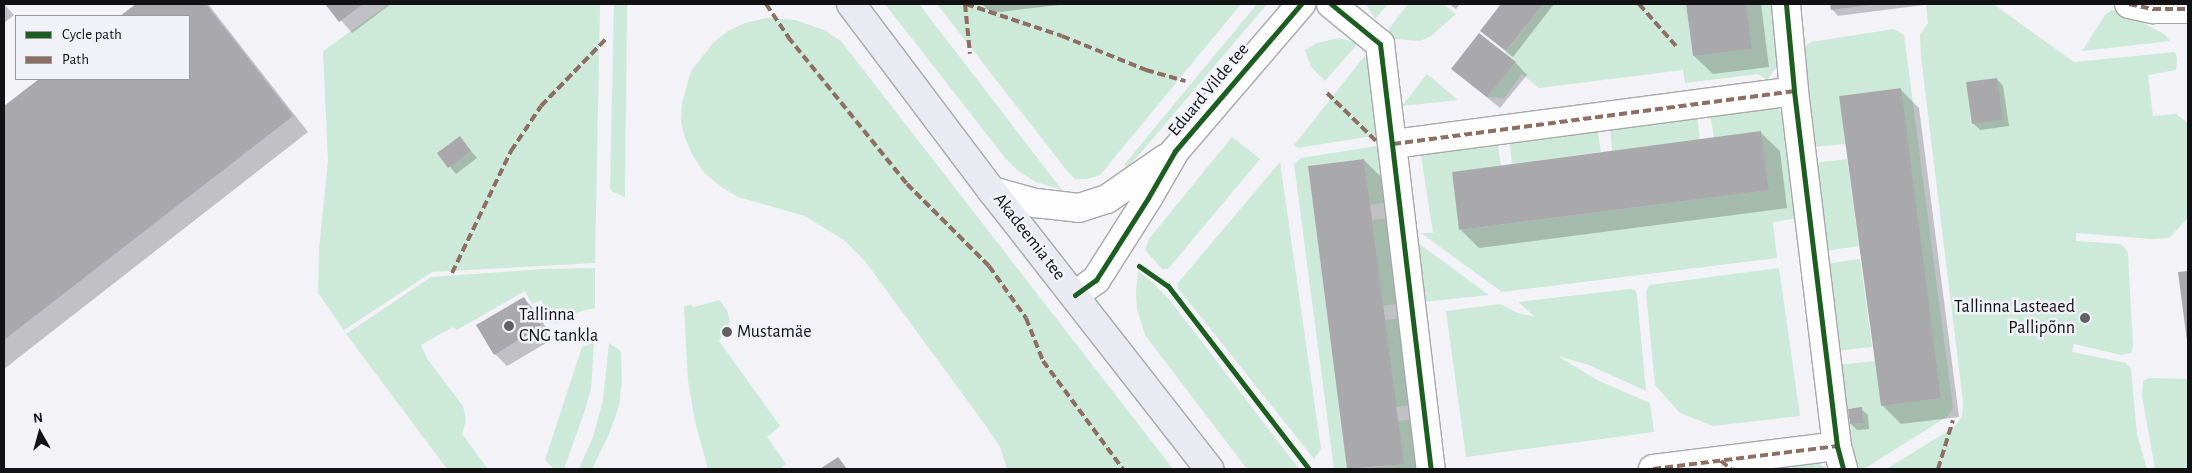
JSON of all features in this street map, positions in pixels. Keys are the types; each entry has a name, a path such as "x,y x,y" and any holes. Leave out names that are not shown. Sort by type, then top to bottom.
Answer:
{"main road":[{"name":"Akadeemia tee","path":"851,4 992,190 1209,469"}],"street":[{"name":"Eduard Vilde tee","path":"1074,295 1096,280 1144,206 1175,151 1301,4"},
{"path":"1331,4 1380,44 1431,469"},
{"path":"1653,469 1840,458 1794,91 1786,4"},
{"path":"2129,4 2153,9 2184,7"},
{"path":"1393,144 1794,91"},
{"path":"992,190 1036,203 1079,208 1107,199 1175,151"}],"green space":[{"path":"389,4 600,4 595,263 432,272 344,330 318,293 319,249 328,161 323,51"},
{"path":"614,4 627,4 625,197 613,192 610,188"},
{"path":"885,4 919,4 1062,190 1036,182 1017,170 1006,159"},
{"path":"937,4 1241,4 1100,175 1087,179 1075,179"},
{"path":"1257,4 1267,4 1127,169 1124,165"},
{"path":"1366,4 1388,4 1375,19"},
{"path":"1408,4 1443,4 1456,14 1431,36 1420,41 1395,39 1388,30"},
{"path":"1543,4 1686,4 1693,56 1751,49 1746,4 1775,4 1779,64 1767,80 1758,74 1685,83 1683,70 1539,88 1522,74 1504,98 1487,97 1516,62 1505,53"},
{"name":"Tallinna Lasteaed Pallipõnn","path":"1926,4 1993,4 2074,62 2175,52 2177,58 2176,70 2148,75 2153,116 2176,114 2188,123 2188,218 2169,238 2152,239 2076,233 2076,241 2120,244 2126,249 2128,254 2133,346 2131,353 2121,355 2074,344 2072,352 2126,363 2131,369 2137,434 2147,469 1886,469 1953,428 1962,417 1963,402 1921,57 1920,34 1928,23"},
{"path":"2112,10 2122,12 2164,34 2170,41 2082,51 2105,15"},
{"path":"767,18 795,20 824,30 841,41 1173,469 1007,469 1000,447 986,426 865,261 845,241 805,216 738,197 704,173 692,154 681,122 682,103 691,71 714,42 728,31 745,23"},
{"path":"1894,29 1904,35 1953,408 1948,416 1864,469 1852,469 1842,417 1848,416 1850,424 1863,423 1862,408 1841,409 1837,365 1875,361 1881,406 1941,398 1900,88 1840,96 1846,144 1813,147 1804,47 1811,42"},
{"path":"1339,38 1358,43 1325,81 1311,67 1305,50 1317,43"},
{"path":"1367,53 1378,135 1298,148 1294,145"},
{"path":"1427,74 1458,100 1402,106"},
{"path":"1777,107 1785,117 1793,177 1789,178 1790,185 1794,185 1798,218 1773,222 1777,258 1502,292 1421,233 1433,233 1420,149 1497,139 1501,166 1452,172 1460,230 1769,190 1761,132 1714,138 1710,112"},
{"path":"1697,114 1700,140 1612,151 1610,125"},
{"path":"1597,127 1601,152 1512,164 1509,138"},
{"path":"1232,137 1260,159 1168,269 1162,269 1145,250 1149,239"},
{"path":"1377,146 1381,147 1390,202 1370,205 1364,159 1308,166 1347,469 1334,469 1294,164 1301,158"},
{"path":"1847,159 1859,246 1825,251 1814,163"},
{"path":"1280,162 1321,449 1314,459 1178,288 1178,283"},
{"path":"1391,218 1403,303 1383,306 1372,220"},
{"path":"1414,240 1489,295 1422,302"},
{"path":"1860,259 1872,347 1835,351 1824,264"},
{"path":"595,268 595,308 571,314 555,324 541,300 532,304 525,291 457,330 453,327 421,345 428,360 463,406 466,420 462,434 488,469 447,469 346,334 431,277 544,269"},
{"path":"1779,268 1800,416 1713,426 1680,413 1655,385 1646,292 1649,285"},
{"path":"1138,271 1169,299 1299,469 1247,469 1145,335 1137,309"},
{"path":"1630,289 1635,290 1637,295 1646,391 1589,365 1558,356 1597,380 1650,403 1654,432 1466,457 1446,311 1501,304 1515,312 1535,317 1518,302"},
{"path":"719,300 727,310 730,322 719,341 780,426 767,437 786,464 780,469 708,469 695,421 688,381 684,307 690,305 694,307"},
{"path":"1403,318 1415,405 1396,407 1385,320"},
{"path":"594,343 591,389 584,413 564,469 554,469 545,460 582,347"},
{"path":"609,343 621,351 622,380 619,406 609,434 592,469 579,469 593,437 603,400"},
{"path":"2149,378 2188,379 2188,469 2155,469 2142,396 2143,381"},
{"path":"1418,419 1423,469 1363,469 1403,464 1398,421"},
{"path":"1813,461 1828,469 1736,469"}],"building":[{"path":"136,4 206,4 293,116 4,340 4,106 38,80 190,80 190,15 121,15"},
{"path":"325,4 363,4 339,22"},
{"path":"1501,4 1543,4 1506,51 1480,31"},
{"path":"1686,4 1746,4 1752,49 1693,56"},
{"path":"1830,4 1869,4 1869,5 1831,10"},
{"path":"1479,33 1516,62 1487,97 1451,69"},
{"path":"1997,78 2003,120 1972,124 1966,82"},
{"path":"1901,88 1941,398 1881,406 1839,96"},
{"path":"1761,131 1769,190 1459,230 1452,172"},
{"path":"460,136 471,151 448,168 437,153"},
{"path":"1364,159 1404,464 1347,469 1308,166"},
{"path":"2188,271 2188,340 2187,341 2178,272"},
{"name":"Tallinna CNG tankla","path":"524,297 541,326 494,355 476,325"},
{"path":"1862,407 1863,423 1850,424 1848,409"},
{"path":"838,457 847,469 820,469"}],"marked path":[{"path":"766,4 788,37 907,184 989,266 1026,318 1043,361 1123,469"},
{"path":"965,4 970,54"},
{"path":"966,4 1062,36 1146,70 1185,81"},
{"path":"1639,4 1676,46"},
{"path":"2129,4 2153,9 2188,9"},
{"path":"452,273 511,151 541,106 606,39"},
{"path":"1393,144 1794,91"},
{"path":"1327,93 1378,143"},
{"path":"1938,469 1953,420"},
{"path":"1653,469 1837,446"},
{"path":"1721,461 1731,469"}],"cycle path":[{"path":"1075,295 1096,280 1148,198 1175,151 1301,4"},
{"path":"1331,4 1380,44 1431,469"},
{"path":"1786,4 1794,91 1837,446 1843,469"},
{"path":"1139,266 1168,286 1309,469"}],"place":[{"name":"Tallinna Lasteaed Pallipõnn","path":"2085,318"},
{"name":"Tallinna CNG tankla","path":"509,326"},
{"name":"Mustamäe","path":"727,332"}]}
